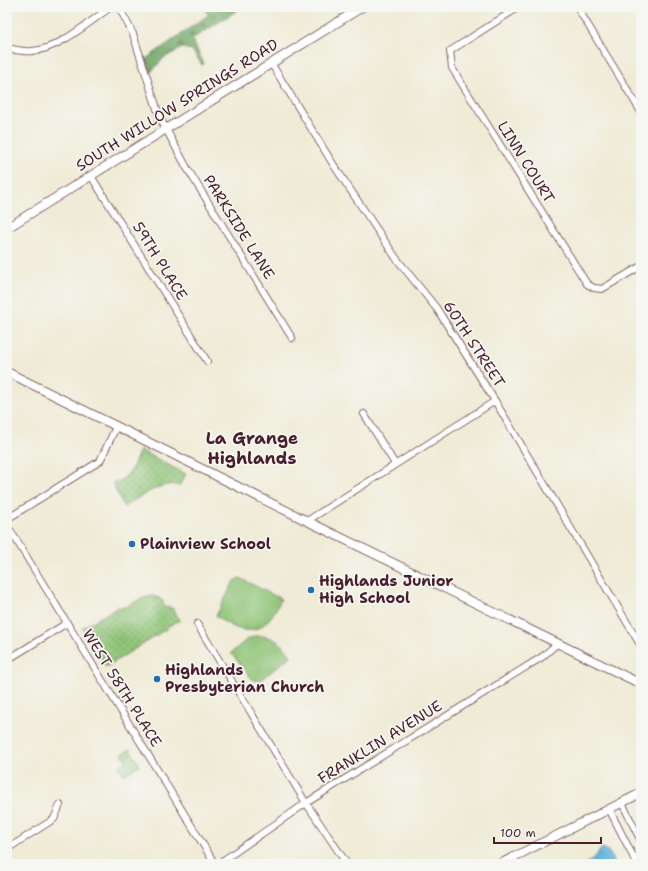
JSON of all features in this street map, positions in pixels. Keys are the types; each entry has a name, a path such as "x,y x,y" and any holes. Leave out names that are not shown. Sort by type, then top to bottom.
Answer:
{"main road":[{"name":"SOUTH WILLOW SPRINGS ROAD","path":"7,228 362,7"},
{"path":"7,372 307,521 641,684"},
{"path":"500,864 641,793"}],"street":[{"path":"7,48 18,51 32,51 48,47 68,36 111,7"},
{"path":"120,7 133,34 160,118 166,129"},
{"name":"LINN COURT","path":"519,7 450,51 452,68 587,284 594,288 602,289 641,266"},
{"path":"577,7 641,112"},
{"name":"60TH STREET","path":"272,63 333,164 392,252 437,309 495,401 641,646"},
{"name":"PARKSIDE LANE","path":"166,129 187,168 292,338"},
{"name":"59TH PLACE","path":"91,176 207,361"},
{"path":"307,521 495,401"},
{"path":"364,414 395,464"},
{"path":"7,519 100,461 116,426"},
{"name":"WEST 58TH PLACE","path":"7,525 216,864"},
{"path":"7,660 67,623"},
{"path":"197,624 306,803 347,864"},
{"name":"FRANKLIN AVENUE","path":"216,864 306,803 542,657 558,643"},
{"path":"622,803 641,841"},
{"path":"7,849 54,819 60,805"},
{"path":"609,809 637,864"}],"green space":[{"path":"204,7 243,7 192,39 204,64 202,65 192,50 182,48 164,58 151,72 146,59 208,15"},
{"path":"140,450 186,474 179,486 166,485 158,487 124,507 113,482 119,481 127,475"},
{"path":"240,578 281,599 275,611 268,620 254,630 237,628 216,616 234,581"},
{"path":"152,596 163,601 166,608 170,607 173,609 180,620 106,667 82,628 118,607 126,607 140,599"},
{"path":"255,636 267,637 276,640 291,656 259,681 253,680 231,653 246,640"},
{"path":"130,749 140,765 124,775 118,766 126,761 122,754"}],"water":[{"path":"603,848 608,851 616,864 585,864 593,860"}],"place":[{"name":"Plainview School","path":"132,544"},
{"name":"Highlands Junior High School","path":"311,590"},
{"name":"Highlands Presbyterian Church","path":"157,679"}],"district":[{"name":"La Grange Highlands","path":"252,448"}]}
